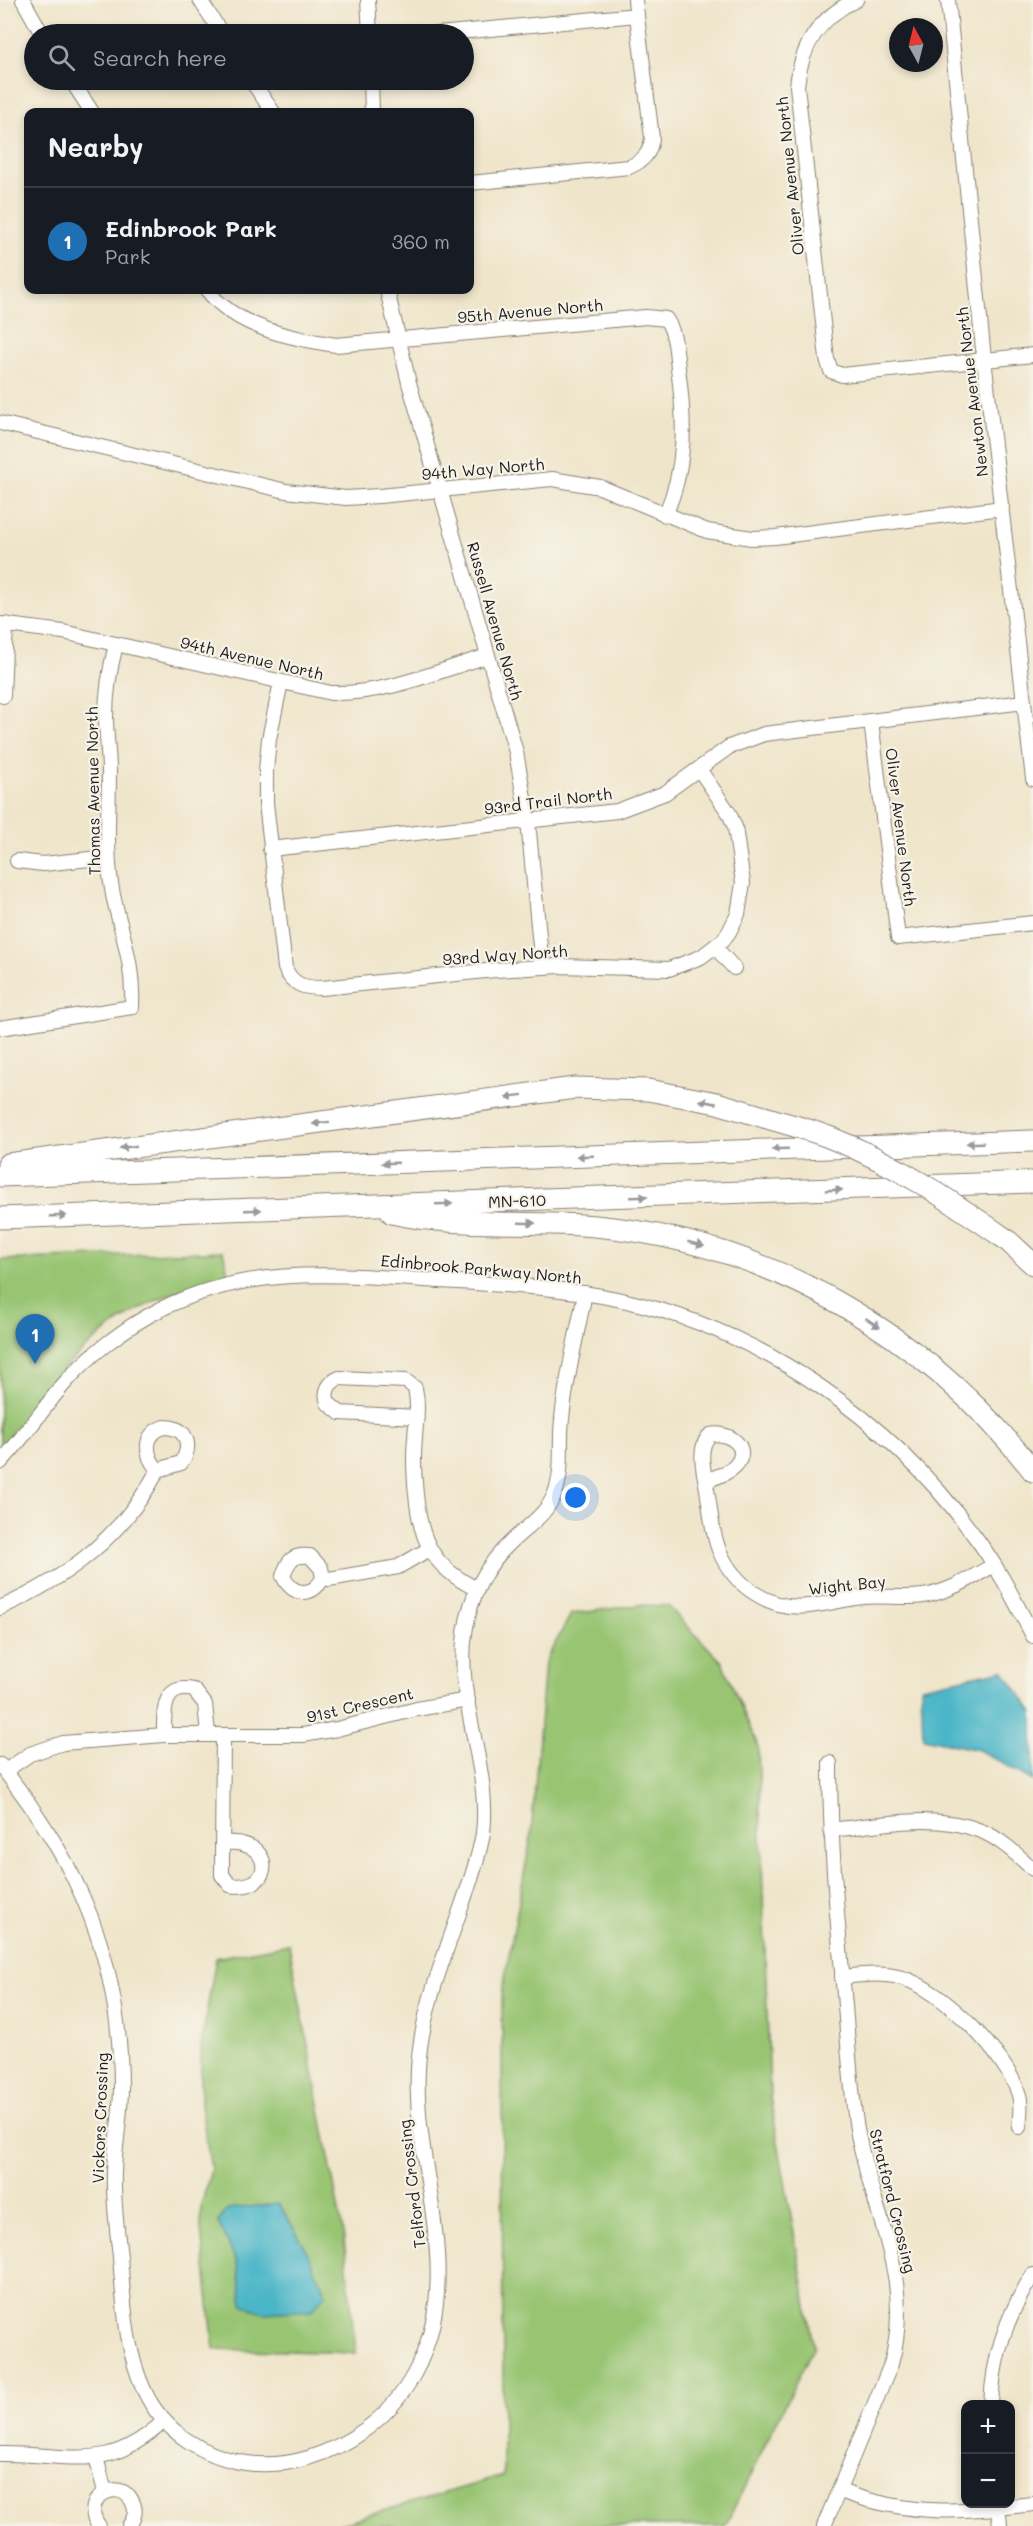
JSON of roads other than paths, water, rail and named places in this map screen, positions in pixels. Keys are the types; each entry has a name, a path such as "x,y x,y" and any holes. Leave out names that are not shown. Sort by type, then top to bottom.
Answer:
{"highway":[{"path":"0,1164 575,1088 648,1090 717,1103 829,1137 882,1161 949,1199 1007,1240 1033,1264"},
{"path":"0,1176 1033,1140"},
{"name":"MN-610","path":"0,1218 1033,1182"},
{"path":"365,1207 422,1220 555,1224 631,1230 692,1243 760,1265 826,1295 915,1352 997,1427 1033,1471"}],"street":[{"path":"23,0 36,24"},
{"path":"200,0 216,24"},
{"path":"368,0 369,24"},
{"path":"474,183 629,167 646,157 652,138 635,0"},
{"name":"Oliver Avenue North","path":"856,0 829,16 815,30 799,64 796,86 827,359 831,372 842,375 984,359"},
{"name":"Newton Avenue North","path":"948,0 984,359 1033,779"},
{"path":"474,31 637,15"},
{"path":"78,90 89,108"},
{"path":"258,90 270,108"},
{"path":"371,90 372,108"},
{"path":"211,294 230,312 247,322 315,342 336,345 398,340"},
{"name":"Russell Avenue North","path":"388,294 398,340 516,752 528,821 542,967"},
{"name":"95th Avenue North","path":"398,340 646,317 666,319 675,339 684,428 678,478 665,515"},
{"path":"984,359 1033,355"},
{"name":"94th Way North","path":"0,423 314,496 379,496 529,480 577,482 600,487 707,531 752,538 1002,508"},
{"name":"94th Avenue North","path":"3,696 3,624 63,632 331,693 365,692 489,656"},
{"name":"Thomas Avenue North","path":"0,1028 132,1007 133,981 129,952 114,896 108,857 109,756 106,717 116,644"},
{"path":"270,849 266,771 269,739 280,682"},
{"name":"93rd Trail North","path":"270,849 617,810 665,792 729,747 764,734 1024,702"},
{"name":"Oliver Avenue North","path":"872,720 898,938 1033,923"},
{"path":"699,769 729,813 735,827 742,883 738,914 729,932 715,947 734,968"},
{"name":"93rd Way North","path":"270,849 283,958 288,975 293,982 304,987 322,988 542,967 669,969 688,963 715,947"},
{"path":"17,861 43,864 108,857"},
{"name":"Edinbrook Parkway North","path":"0,1463 66,1382 108,1344 158,1310 210,1289 271,1276 324,1274 506,1285 585,1293 657,1310 713,1330 772,1358 828,1391 879,1431 924,1475 975,1535 1033,1636"},
{"name":"Telford Crossing","path":"164,2421 184,2438 206,2451 229,2460 254,2464 278,2464 305,2459 329,2451 375,2422 405,2389 422,2358 431,2333 438,2288 432,2202 421,2130 418,2071 422,2039 437,1978 479,1856 483,1828 483,1800 463,1658 464,1640 477,1589 503,1549 545,1510 558,1488 562,1413 585,1293"},
{"path":"417,1417 340,1413 328,1403 327,1389 333,1381 339,1378 406,1381 415,1388 419,1405 414,1472 418,1517 429,1549 454,1576 477,1589"},
{"path":"0,1608 58,1578 86,1558 133,1509 158,1470"},
{"name":"Wight Bay","path":"706,1481 713,1530 726,1566 738,1581 771,1601 789,1606 808,1606 850,1598 922,1596 947,1590 994,1565"},
{"path":"323,1578 329,1579 398,1567 429,1549"},
{"path":"164,1735 165,1704 175,1690 185,1688 194,1690 205,1704 208,1734"},
{"name":"91st Crescent","path":"2,1768 30,1754 63,1743 164,1735 303,1735 468,1700"},
{"path":"222,1843 223,1735"},
{"name":"Stratford Crossing","path":"824,2526 891,2364 896,2345 899,2309 896,2272 857,2130 834,1888 830,1763"},
{"name":"Vickors Crossing","path":"2,1768 50,1833 72,1872 91,1914 105,1958 120,2048 121,2094 114,2194 128,2340 142,2385 150,2402 164,2421"},
{"path":"831,1830 915,1821 954,1823 982,1831 996,1839 1033,1869"},
{"path":"842,1977 886,1975 902,1978 931,1991 983,2038 1007,2069 1019,2097 1021,2111 1019,2127"},
{"path":"992,2400 1001,2342 1013,2310 1033,2275"},
{"path":"0,2454 96,2457 126,2449 140,2441 164,2421"},
{"path":"96,2457 105,2492"},
{"path":"840,2490 878,2503 915,2511 955,2512 984,2508"},
{"path":"99,2526 93,2515 95,2502 105,2492 118,2491 129,2496 132,2502 135,2514 129,2526"},
{"path":"1015,2505 1033,2504"},
{"path":"998,2508 1000,2526"}],"water":[{"path":"1003,1670 1033,1712 1033,1781 979,1750 923,1738 921,1687"},
{"path":"279,2204 304,2245 326,2294 312,2310 263,2313 243,2304 237,2263 218,2222 228,2209"}],"place":[{"name":"Edinbrook Park","path":"35,1364"}]}
